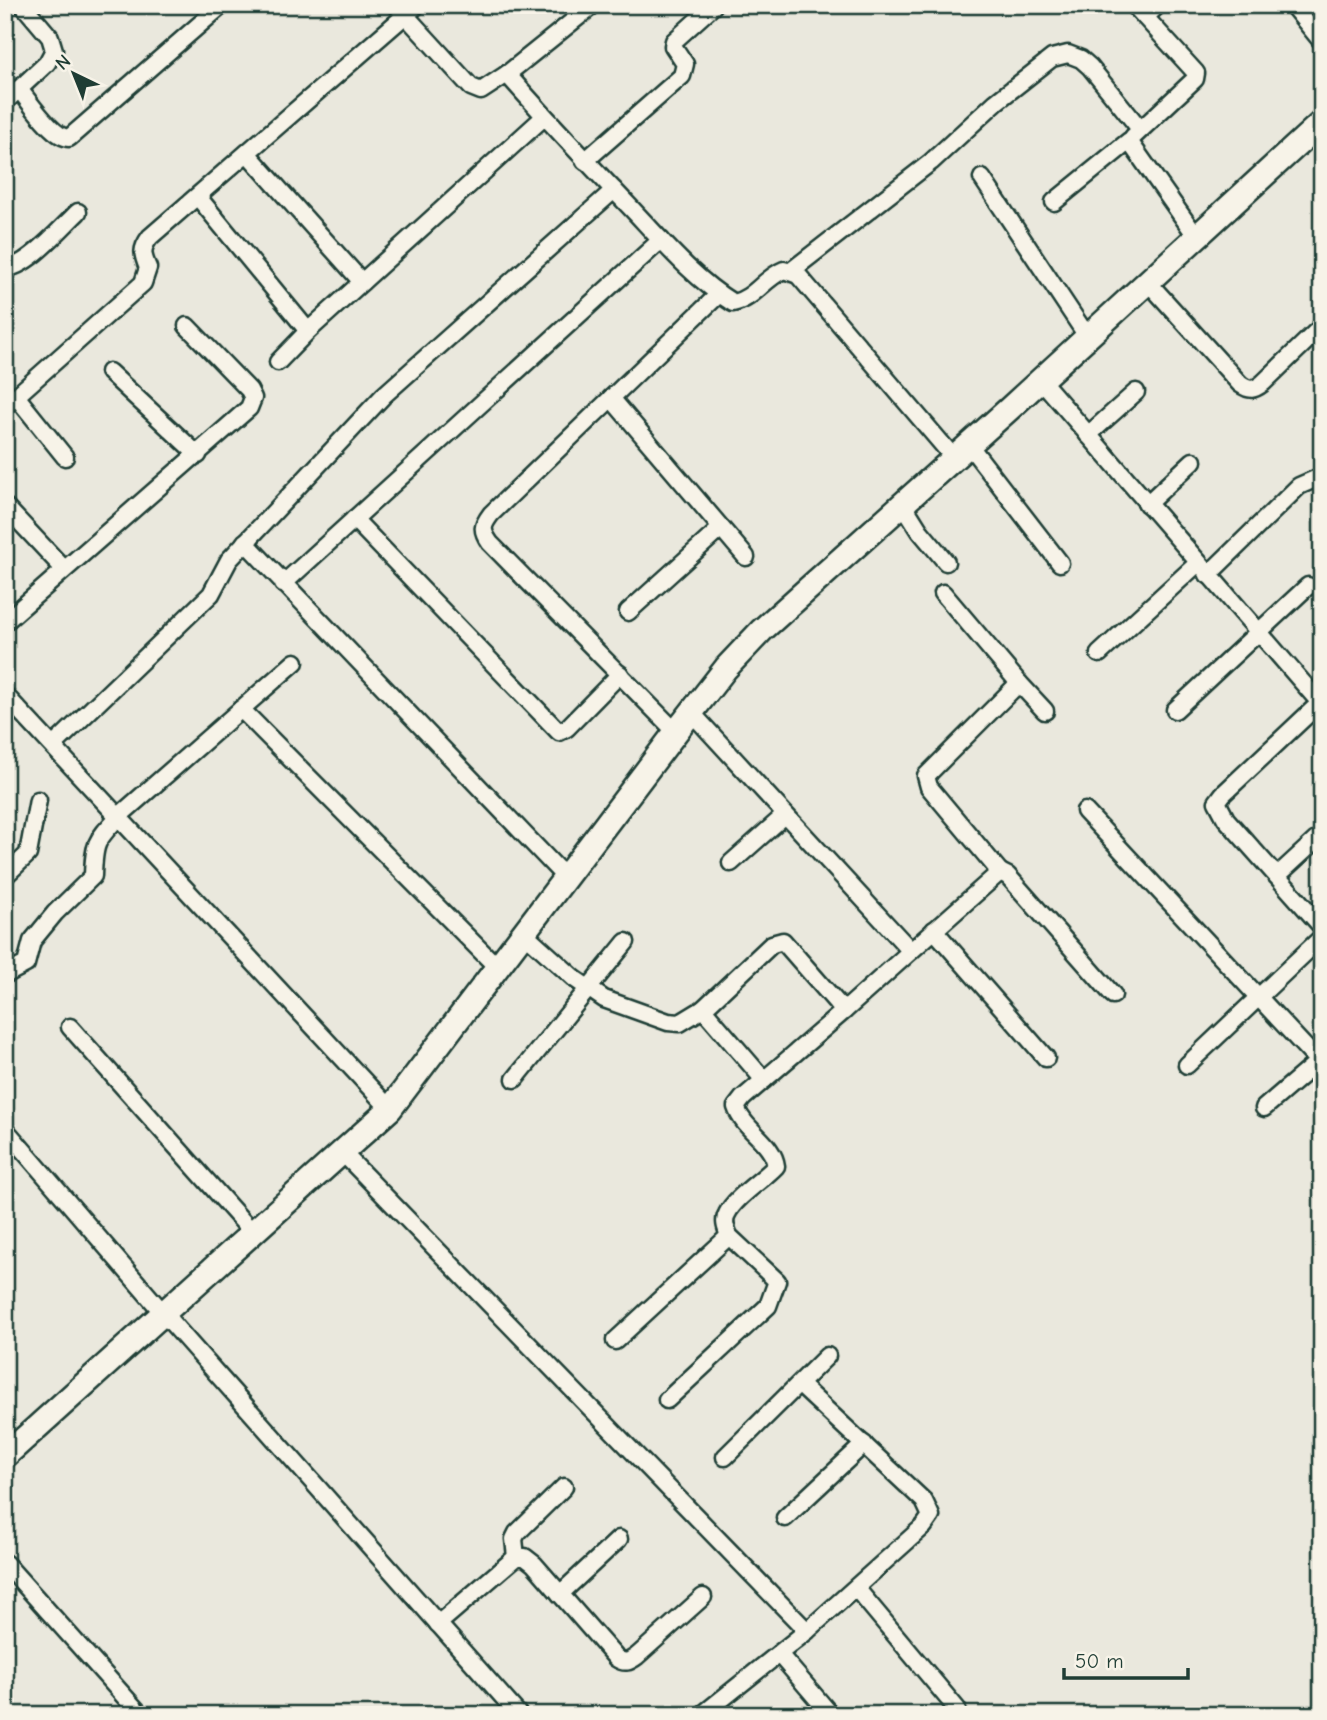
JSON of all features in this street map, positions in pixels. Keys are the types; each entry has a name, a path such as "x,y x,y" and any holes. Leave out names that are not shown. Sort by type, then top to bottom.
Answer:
{"street":[{"path":"19,89 55,132 63,138 69,138 222,5"},
{"path":"65,457 11,401 143,283 148,268 142,254 144,245 406,8 476,90 487,88 507,74 593,5"},
{"path":"585,161 682,76 685,64 673,46 674,41 714,5"},
{"path":"1054,202 1135,135 1195,79 1196,73 1139,11 1158,5"},
{"path":"1292,5 1322,42"},
{"path":"5,102 47,63 54,50 50,37 33,8"},
{"path":"791,271 920,170 996,102 1052,58 1068,54 1090,67 1196,236"},
{"path":"507,74 544,117 661,240 719,294 733,303 744,301 776,273 784,270 798,275 961,452 1059,564"},
{"path":"278,362 308,331 544,117"},
{"path":"5,1456 390,1110 691,712 726,668 762,630 1041,380 1322,122"},
{"path":"247,153 362,282"},
{"path":"982,178 1087,336"},
{"path":"53,746 211,594 229,560 245,541 384,395 614,190"},
{"path":"198,197 308,331"},
{"path":"5,268 14,268 26,260 78,212"},
{"path":"283,584 661,240"},
{"path":"1147,281 1248,390 1256,389 1263,383 1322,326"},
{"path":"676,732 490,543 483,533 483,525 491,514 719,294"},
{"path":"5,622 249,408 253,398 249,390 187,326"},
{"path":"108,372 198,454"},
{"path":"1041,380 1321,703 1217,802 1226,819 1322,928"},
{"path":"1088,435 1136,392"},
{"path":"611,398 746,557"},
{"path":"1147,504 1194,461"},
{"path":"1099,654 1299,486 1315,479 1322,483"},
{"path":"903,504 920,531 946,562"},
{"path":"5,506 64,569"},
{"path":"354,519 559,732 568,729 620,674"},
{"path":"628,612 721,528"},
{"path":"245,541 283,584 566,878"},
{"path":"1175,710 1308,586"},
{"path":"943,593 1045,711"},
{"path":"5,975 26,964 32,941 55,913 93,876 97,840 119,816 295,662"},
{"path":"1019,683 926,776 929,787 1000,872 1008,876 1112,995"},
{"path":"6,697 390,1110"},
{"path":"241,709 497,967"},
{"path":"691,712 911,951"},
{"path":"5,876 28,854 38,800"},
{"path":"1085,811 1320,1059 1265,1108"},
{"path":"731,863 785,815"},
{"path":"1277,876 1315,841 1322,839"},
{"path":"667,1400 768,1306 776,1281 729,1236 725,1226 726,1215 733,1205 776,1166 775,1155 740,1117 736,1107 1000,872"},
{"path":"934,930 1046,1058"},
{"path":"524,933 587,989 621,1006 668,1022 680,1023 703,1009 772,944 778,941 787,943 844,1011"},
{"path":"1187,1065 1322,937"},
{"path":"515,1079 626,942"},
{"path":"703,1009 764,1080"},
{"path":"70,1027 253,1233"},
{"path":"5,1129 164,1314 519,1715"},
{"path":"342,1152 807,1631"},
{"path":"615,1341 729,1236"},
{"path":"725,1457 827,1356"},
{"path":"702,1715 807,1631 924,1526 931,1516 924,1501 800,1385"},
{"path":"785,1518 864,1444"},
{"path":"516,1557 514,1539 517,1533 564,1487"},
{"path":"560,1594 619,1539"},
{"path":"438,1624 516,1557 526,1556 615,1658 622,1662 628,1662 637,1656 703,1597"},
{"path":"5,1563 141,1715"},
{"path":"856,1588 957,1709"},
{"path":"779,1654 831,1715"}]}
